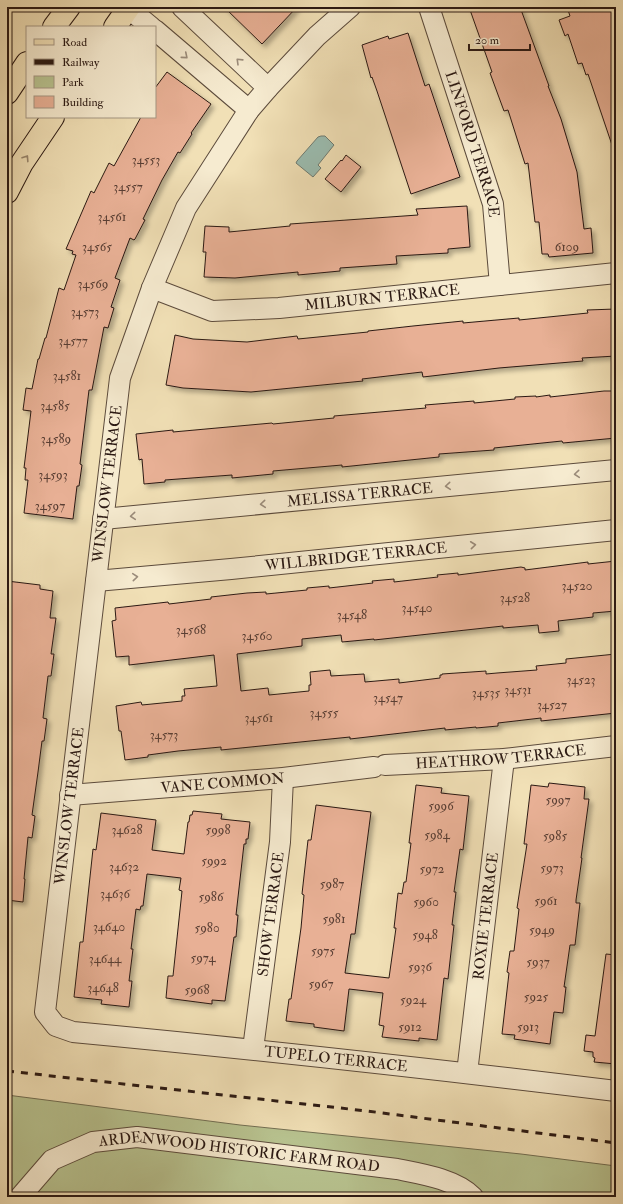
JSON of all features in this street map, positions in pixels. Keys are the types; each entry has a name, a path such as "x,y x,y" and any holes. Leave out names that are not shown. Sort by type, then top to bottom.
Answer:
{"main road":[{"path":"55,26 69,7"},
{"path":"116,26 129,7"},
{"path":"7,93 26,64"},
{"path":"7,192 22,163 51,118"}],"street":[{"path":"129,7 150,26"},
{"path":"182,7 268,88"},
{"name":"WINSLOW TERRACE","path":"56,1026 45,1012 120,378 152,288 186,208 249,110 317,36 350,7"},
{"name":"LINFORD TERRACE","path":"429,7 493,204 500,285"},
{"path":"156,31 249,110"},
{"name":"MILBURN TERRACE","path":"152,288 212,311 279,308 616,273"},
{"name":"MELISSA TERRACE","path":"103,519 616,470"},
{"name":"WILLBRIDGE TERRACE","path":"96,581 246,568 616,530"},
{"name":"HEATHROW TERRACE","path":"379,766 504,759 616,746"},
{"name":"ROXIE TERRACE","path":"467,1073 504,759"},
{"name":"VANE COMMON","path":"70,795 283,778 379,766"},
{"name":"SHOW TERRACE","path":"253,1049 280,842 283,778"},
{"name":"TUPELO TERRACE","path":"56,1026 73,1032 253,1049 616,1091"},
{"name":"ARDENWOOD HISTORIC FARM ROAD","path":"20,1197 52,1160 93,1142 137,1138 397,1169 432,1176 466,1190 473,1197"}],"green space":[{"path":"7,1095 240,1125 521,1154 616,1166 616,1197 7,1197"}],"water":[{"path":"325,136 334,145 318,165 321,168 313,177 296,163 318,137"}],"building":[{"path":"224,7 297,7 262,44"},
{"path":"469,7 520,7 561,119 577,172 584,229 591,228 593,253 549,257 548,254 542,254 539,222 535,222 528,163 525,164 508,110 504,111"},
{"path":"567,7 616,7 616,147 613,148 588,74 586,75 582,63 578,64 568,34 565,36 559,20 570,16"},
{"path":"408,33 425,86 429,84 460,177 411,194 377,91 372,77 371,78 362,45 388,36 389,39"},
{"path":"167,72 211,104 191,133 192,134 180,153 178,152 162,180 135,239 130,238 115,278 120,280 111,307 114,308 108,328 104,327 92,390 89,390 80,464 82,465 79,486 77,486 73,519 24,513 28,480 25,480 26,468 24,468 31,411 23,410 26,388 32,389 38,359 46,338 59,288 64,290 76,255 72,254 73,251 66,249 91,191 94,193 109,163 114,166 140,118 156,118 156,87"},
{"path":"346,155 361,167 341,192 325,179"},
{"path":"467,206 470,247 448,249 448,253 396,256 397,264 340,268 340,271 298,275 298,272 235,278 204,277 206,252 203,252 205,226 229,227 229,232 290,226 290,224 418,215 416,209"},
{"path":"616,309 616,356 582,358 583,361 499,368 423,377 422,372 362,379 363,381 251,392 183,388 166,385 175,335 193,339 247,342 297,336 298,339 463,321 463,323 519,318 519,320 588,313 587,310"},
{"path":"616,391 616,438 563,443 562,441 494,448 494,450 439,454 439,457 342,467 342,465 273,471 273,474 232,478 232,475 165,480 165,482 144,484 142,459 139,460 136,434 173,430 173,432 273,424 334,418 334,416 426,408 425,405 474,401 474,403 515,399 515,397 550,395 550,397"},
{"path":"616,561 616,611 593,613 593,617 558,621 559,631 539,633 538,625 503,628 503,626 342,642 341,635 302,639 302,646 237,654 241,691 268,688 269,695 309,691 309,685 311,685 310,672 330,670 331,676 364,674 365,682 399,679 399,683 440,678 440,675 442,674 486,671 486,674 537,670 536,666 566,663 566,659 616,654 616,713 541,721 541,718 498,723 498,726 445,730 445,728 350,739 350,737 221,750 221,747 178,751 125,760 116,706 141,702 142,705 182,701 182,696 185,696 184,689 217,686 214,655 129,665 129,656 116,657 112,621 116,620 115,608 168,602 169,604 247,593 266,592 266,594 307,590 307,588 329,586 329,588 373,583 372,581 394,579 394,582 438,577 437,575 458,573 458,575 521,567 525,568 525,570 588,562 588,564"},
{"path":"7,581 40,585 40,589 53,591 50,618 56,618 51,654 54,654 51,676 48,676 43,718 47,719 44,741 42,741 32,815 35,816 32,838 28,837 23,902 7,900"},
{"path":"549,783 585,787 584,799 589,799 576,900 576,903 580,903 575,945 570,945 564,987 566,987 563,1013 554,1012 550,1044 514,1039 515,1035 502,1034 509,973 507,972 510,951 514,951 519,909 517,908 527,844 524,844 531,785 548,787"},
{"path":"416,785 442,788 441,793 469,796 463,850 460,849 454,892 456,892 452,925 454,925 448,979 444,978 437,1040 419,1038 419,1041 382,1037 384,1026 379,1025 383,993 349,989 344,1031 314,1027 314,1024 286,1021 289,999 291,999 301,928 304,895 302,894 308,840 311,840 316,805 371,812 355,934 351,934 345,973 389,978 396,928 394,928 398,893 402,894 404,882 406,882"},
{"path":"193,811 222,814 221,819 250,822 248,839 246,839 246,844 244,844 236,915 238,915 236,937 234,937 225,1001 212,1000 212,1004 166,998 168,976 173,976 182,891 179,890 181,878 147,874 143,906 141,906 140,910 136,909 131,949 133,949 129,981 132,981 129,1007 101,1004 102,1000 74,997 80,942 83,942 93,849 96,850 101,813 156,820 152,850 184,854 188,822"},
{"path":"606,954 616,955 616,1064 594,1062 595,1058 593,1057 593,1052 584,1051 586,1035 595,1036"}],"railway":[{"path":"7,1071 367,1111 616,1143"}]}
